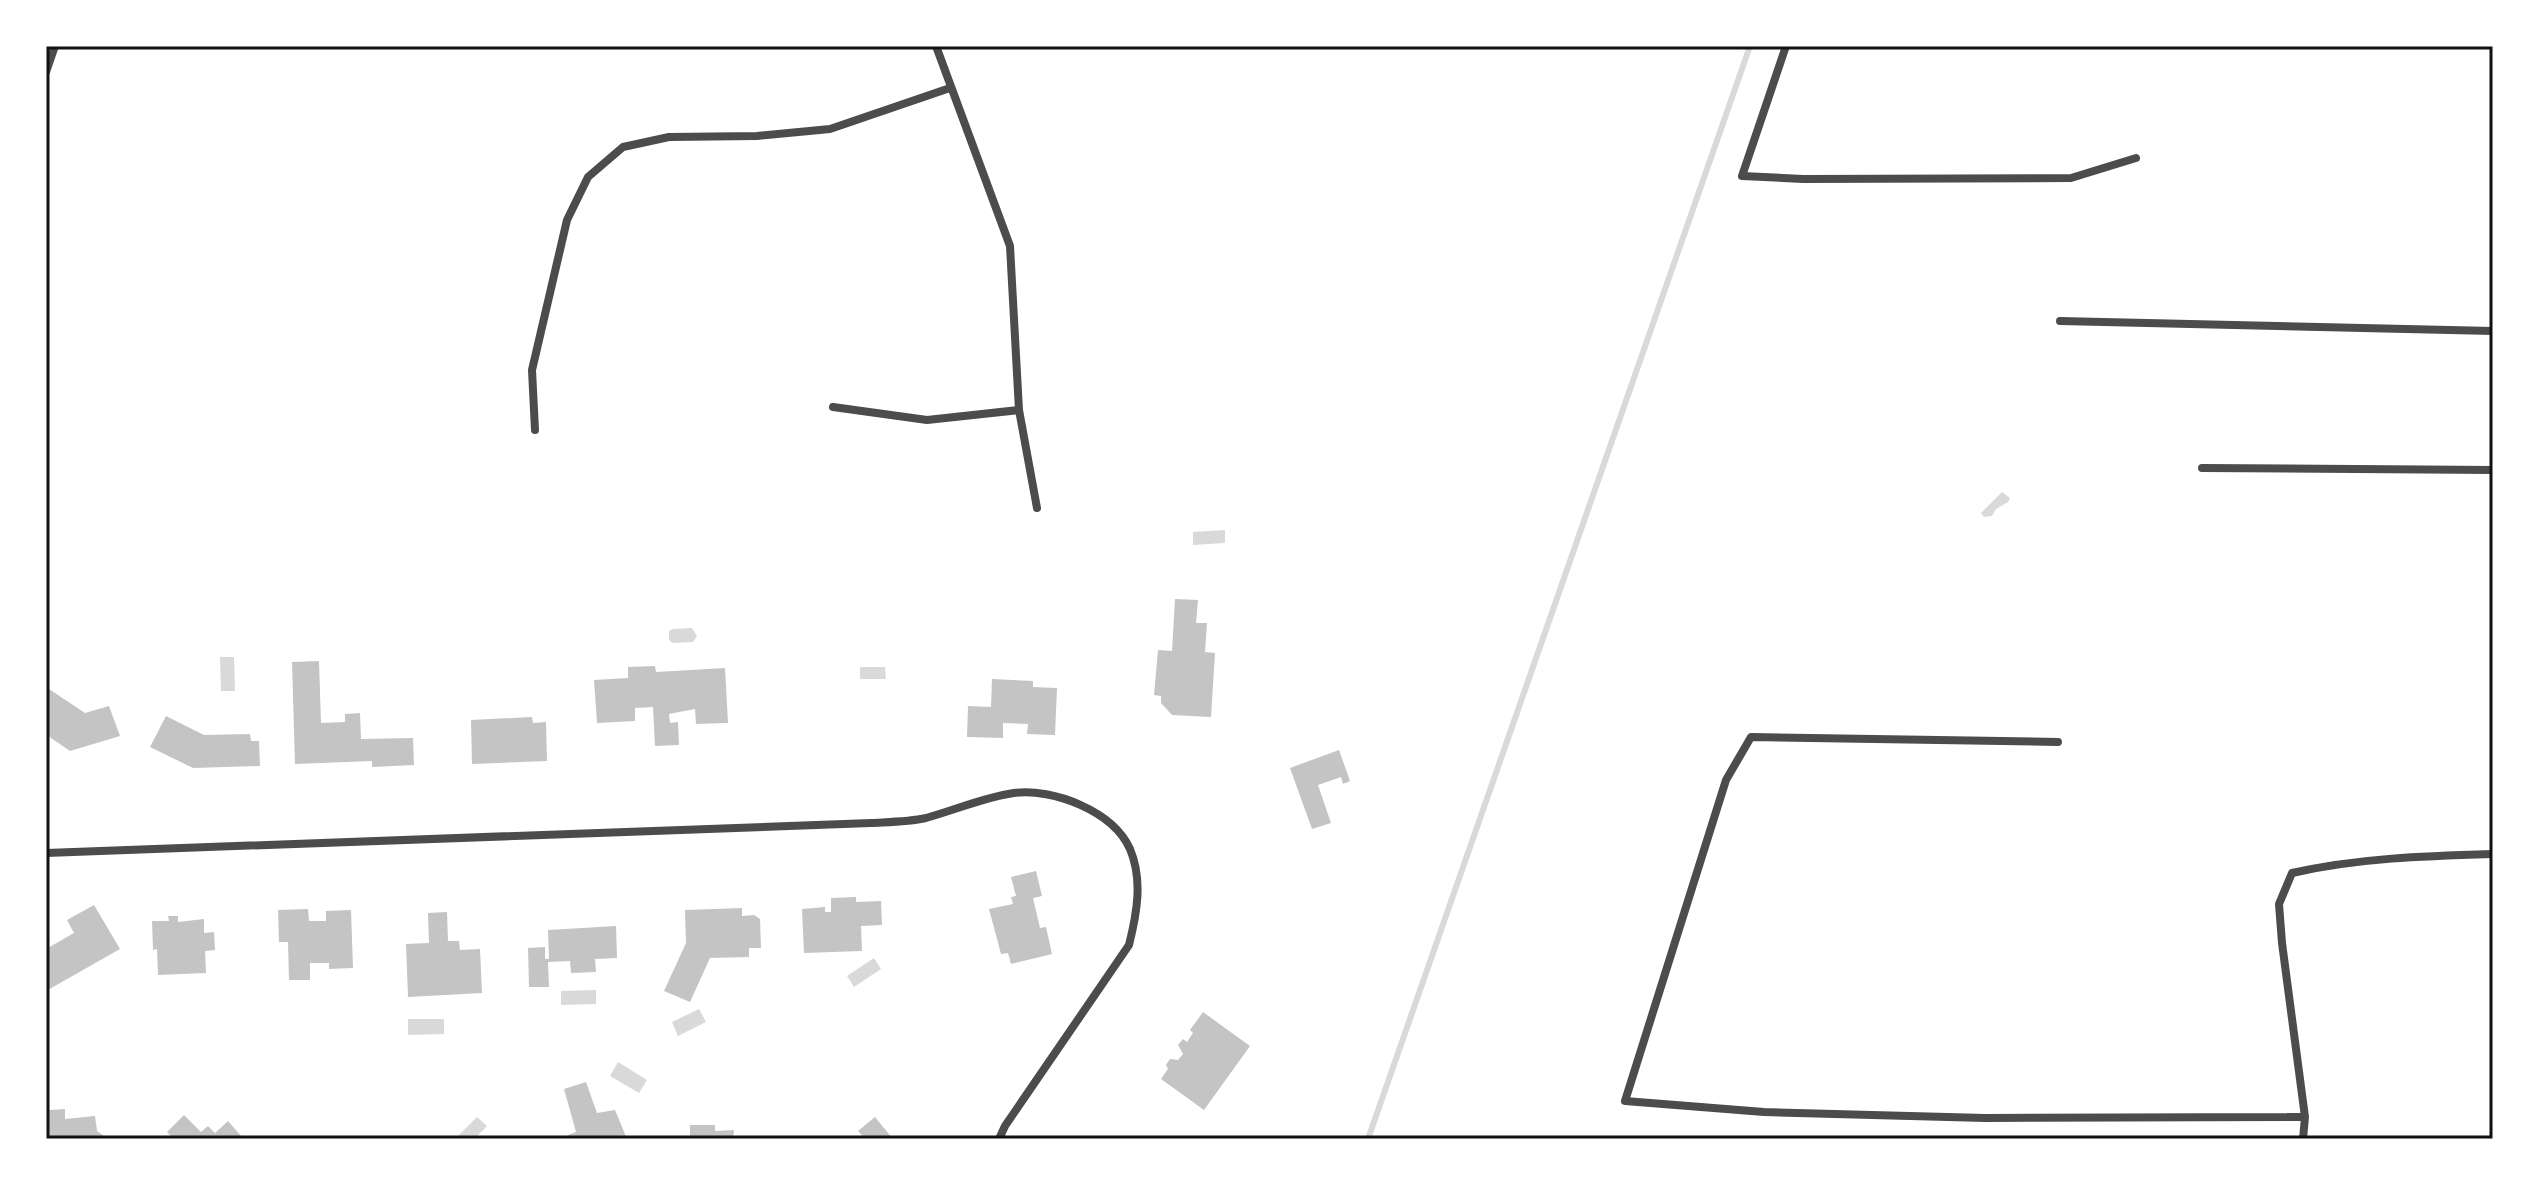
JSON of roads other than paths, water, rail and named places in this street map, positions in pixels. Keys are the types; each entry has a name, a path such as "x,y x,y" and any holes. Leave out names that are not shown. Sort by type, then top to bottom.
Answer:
{"street":[{"path":"46,72 55,46"},
{"path":"936,46 1010,246 1019,410 1037,508"},
{"path":"1786,46 1742,176 1803,179 2071,178 2136,158"},
{"path":"535,430 532,370 567,220 588,177 623,147 669,137 757,136 830,129 950,88"},
{"path":"2060,321 2493,331"},
{"path":"833,407 927,420 1019,410"},
{"path":"2202,468 2493,470"},
{"path":"2058,742 1751,737 1726,780 1625,1101 1764,1112 1985,1118 2305,1117"},
{"path":"46,853 864,824 920,819 1013,793 1049,793 1085,806 1108,824 1129,847 1137,876 1138,912 1129,945 999,1139"},
{"path":"2303,1139 2305,1117 2279,904 2292,873 2335,863 2493,854"}],"waterway":[{"path":"1368,1139 1750,46"}]}
